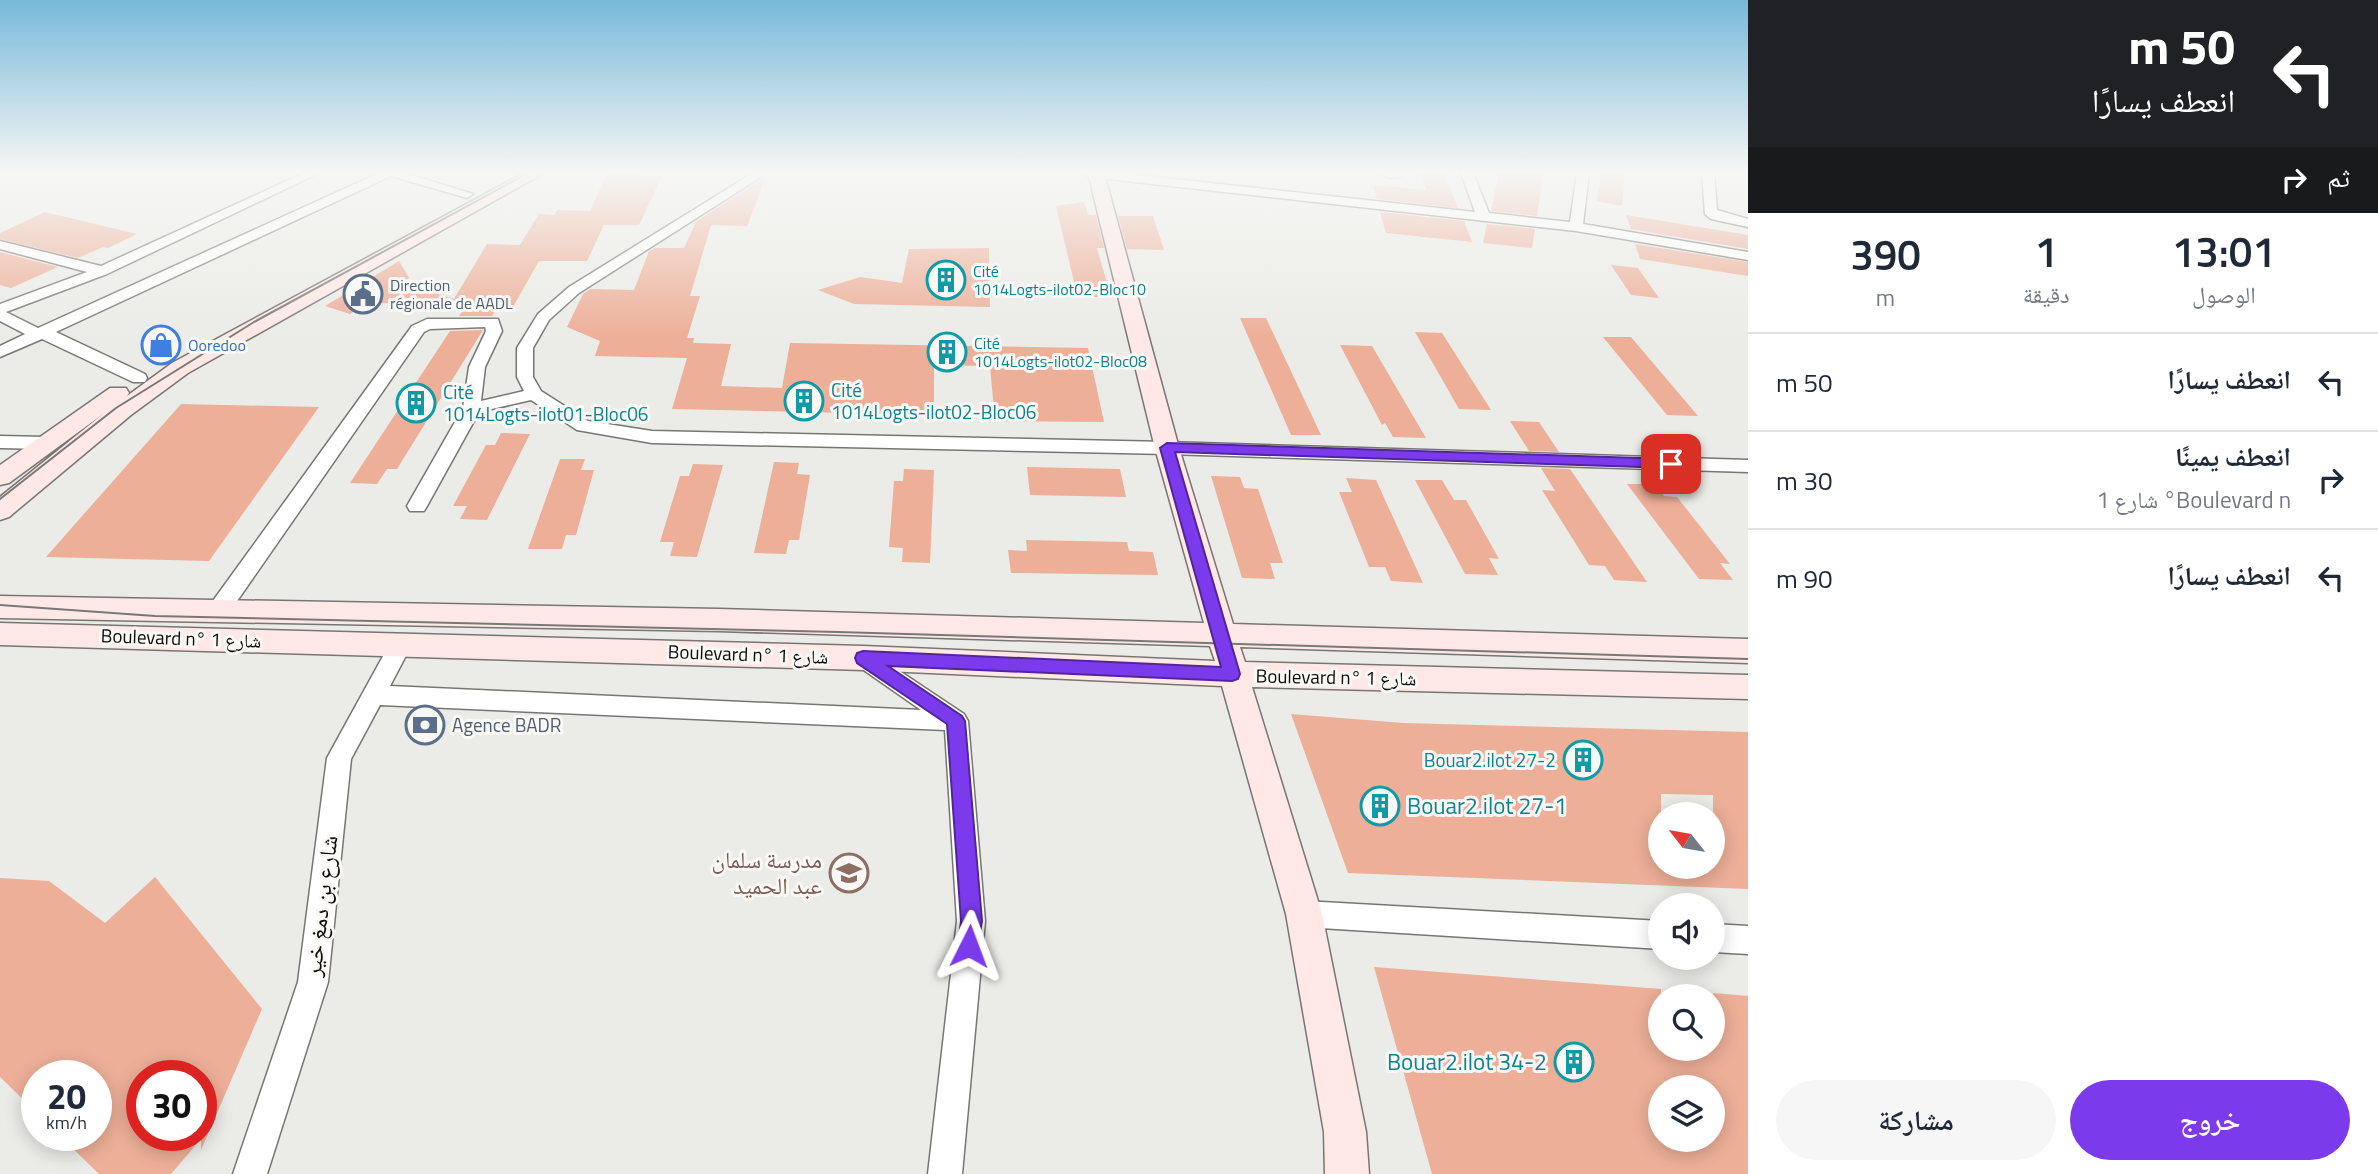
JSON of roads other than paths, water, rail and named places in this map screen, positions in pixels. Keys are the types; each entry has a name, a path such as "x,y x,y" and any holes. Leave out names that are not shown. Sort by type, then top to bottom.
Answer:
{"main road":[{"path":"0,477 139,378 211,331 404,228"},
{"path":"0,511 113,418 180,368 436,228"},
{"path":"1110,228 1167,448 1304,914 1345,1132 1347,1174"},
{"name":"Boulevard n° شارع 1","path":"0,607 719,620 1748,651"},
{"name":"Boulevard n° شارع 1","path":"0,634 863,658 1232,674 1748,687"}],"street":[{"path":"0,309 102,271 195,228"},
{"path":"0,352 270,228"},
{"path":"673,228 574,290 543,317 525,348 525,377 534,394 583,426 652,437 1167,448 1748,466"},
{"path":"1581,228 1748,256"},
{"path":"0,245 102,271"},
{"path":"0,315 139,378"},
{"path":"218,611 418,329 427,324 492,322 494,331 477,368 472,408 417,506"},
{"path":"472,408 534,394"},
{"path":"0,442 46,443"},
{"name":"شارع بن دمغ خير","path":"250,1174 313,982 339,758 401,644"},
{"path":"863,658 956,721"},
{"path":"373,695 956,721"},
{"path":"945,1174 971,921 956,721"},
{"path":"1304,914 1648,934"},
{"path":"1725,939 1748,940"}],"tram line":[{"path":"0,499 116,408 254,322 427,228"},
{"path":"0,605 155,616 838,632 1748,659"}],"place":[{"name":"Cité 1014Logts-ilot02-Bloc10","path":"946,280"},
{"name":"Direction régionale de AADL","path":"363,294"},
{"name":"Ooredoo","path":"161,345"},
{"name":"Cité 1014Logts-ilot02-Bloc08","path":"947,352"},
{"name":"Cité 1014Logts-ilot02-Bloc06","path":"804,401"},
{"name":"Cité 1014Logts-ilot01-Bloc06","path":"416,403"},
{"name":"Agence BADR","path":"425,725"},
{"name":"Bouar2.ilot 27-2","path":"1583,760"},
{"name":"Bouar2.ilot 27-1","path":"1380,806"},
{"name":"مدرسة سلمان عبد الحميد","path":"849,873"},
{"name":"Bouar2.ilot 34-2","path":"1574,1062"}]}
